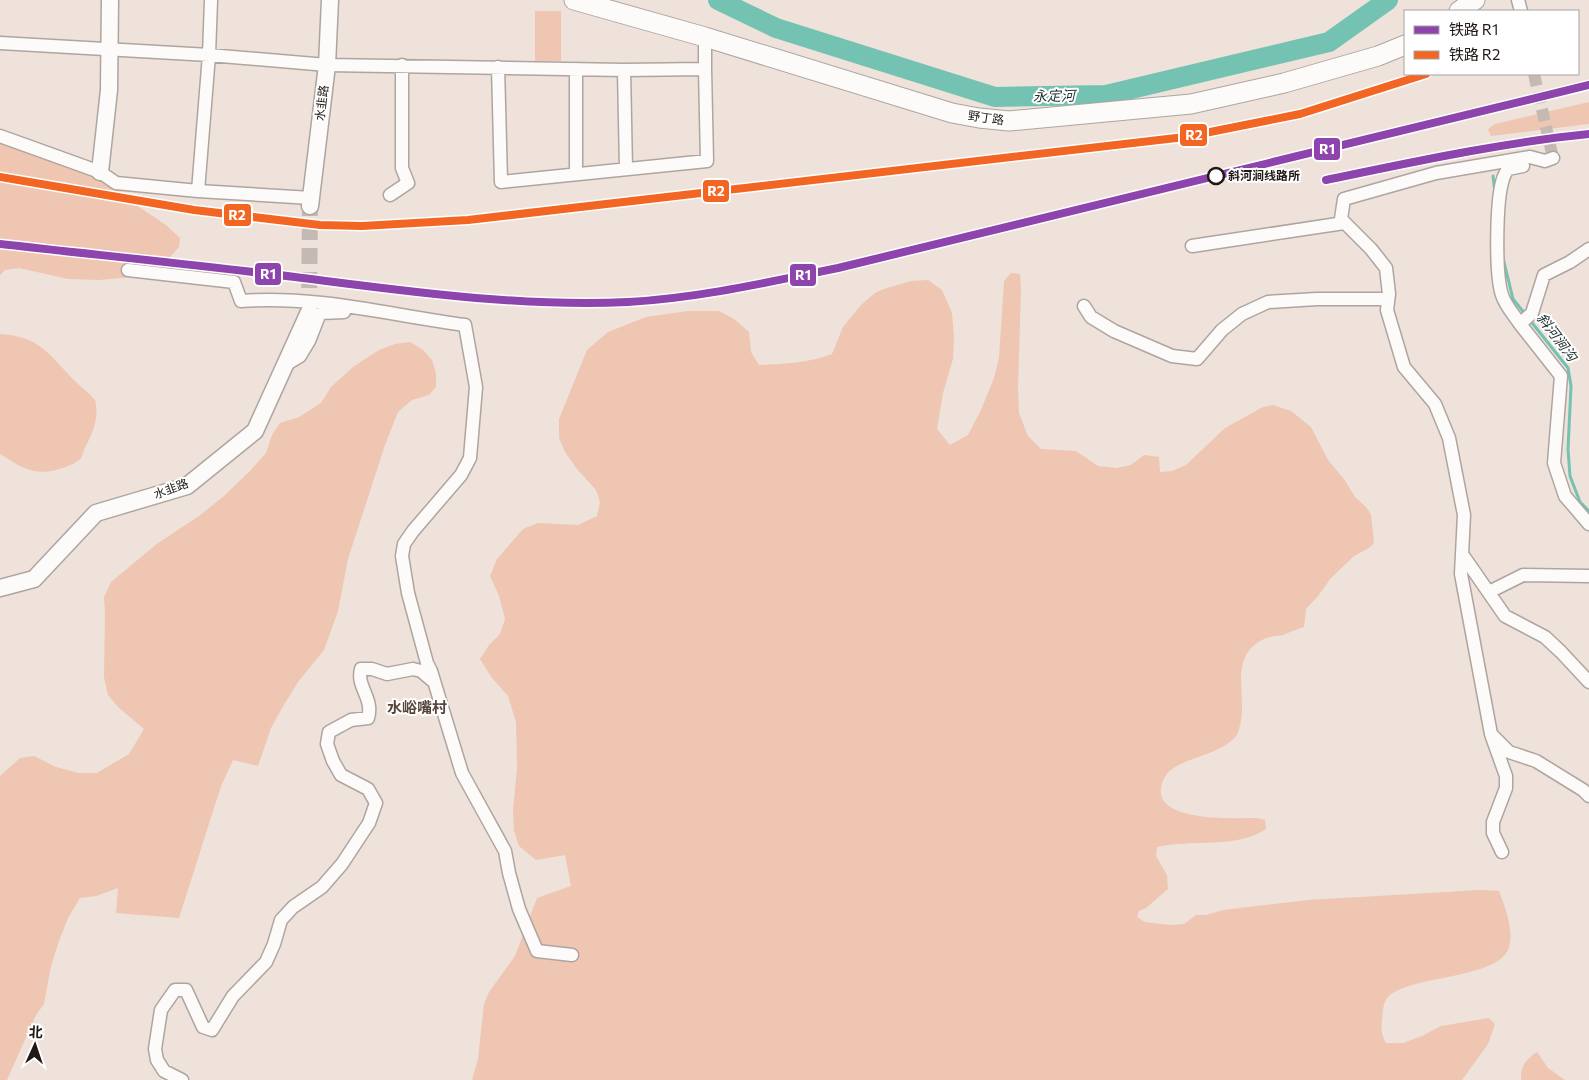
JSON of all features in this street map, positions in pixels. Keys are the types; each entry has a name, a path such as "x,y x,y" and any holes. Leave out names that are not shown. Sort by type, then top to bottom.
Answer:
{"main road":[{"name":"野丁路","path":"574,0 705,37 952,112 979,118 1009,121 1191,104 1284,83 1378,56 1404,44"},
{"path":"1460,10 1475,0"}],"street":[{"path":"100,172 109,90 110,0"},
{"path":"198,191 209,55 211,0"},
{"name":"水韭路","path":"310,202 327,65 330,0"},
{"path":"498,67 501,182 706,161 705,37"},
{"path":"0,43 209,55 327,65 624,70 705,69"},
{"path":"390,195 408,183 402,168 402,65"},
{"path":"576,69 576,174"},
{"path":"624,70 626,169"},
{"path":"0,136 100,172 116,183 310,202"},
{"path":"1502,852 1493,833 1493,822 1506,788 1506,776 1491,734 1460,574 1464,515 1449,438 1435,404 1404,367 1387,310 1386,268 1372,249 1341,219 1344,199 1436,173 1530,157 1549,160 1508,169 1503,178 1499,194 1499,279 1502,296 1525,319 1561,376 1554,463 1565,496 1589,524"},
{"path":"1192,246 1344,223"},
{"path":"1525,319 1544,275 1570,262 1589,249"},
{"path":"128,270 234,282 241,301 264,299 333,304 411,318 465,325 476,386 470,458 461,475 413,530 404,544 402,556 408,593 427,663 462,773 505,851 519,909 537,951 572,955"},
{"path":"1084,306 1091,317 1114,331 1172,356 1197,359 1222,330 1242,314 1268,302 1317,299 1388,299"},
{"path":"285,365 300,356 320,313 368,312 372,310"},
{"name":"水韭路","path":"0,588 34,578 96,513 187,486 255,431 309,312"},
{"path":"1462,554 1505,616 1545,637 1589,682"},
{"path":"1489,592 1523,575 1589,576"},
{"path":"182,1080 164,1071 157,1060 154,1049 161,1010 175,990 186,990 203,1027 212,1030 233,996 266,962 281,920 293,907 322,887 342,864 369,822 376,803 368,789 341,775 333,761 327,744 330,732 352,720 368,718 371,709 359,676 361,669 372,669 387,674 413,669 421,671 434,682"},
{"path":"1491,734 1509,752 1536,761 1583,790 1589,796"}],"shaded area":[{"path":"535,11 561,11 561,61 535,61"},
{"path":"1589,102 1589,124 1491,136 1488,129 1495,124"},
{"path":"0,141 96,176 119,190 139,207 166,225 180,238 179,247 168,259 131,277 99,280 68,279 19,268 5,270 0,275"},
{"path":"1011,273 1020,274 1021,290 1019,413 1028,436 1041,449 1076,451 1098,466 1116,468 1131,465 1144,455 1159,457 1160,472 1172,471 1186,465 1225,428 1263,407 1273,405 1291,411 1311,427 1328,460 1344,479 1355,497 1367,508 1371,515 1374,543 1354,556 1331,578 1306,609 1304,627 1283,635 1264,639 1253,647 1246,656 1242,666 1242,713 1237,735 1222,747 1172,769 1162,783 1163,799 1171,807 1184,813 1217,818 1257,818 1265,820 1266,829 1241,839 1157,847 1156,856 1167,875 1168,889 1146,908 1139,911 1137,917 1145,922 1170,925 1184,924 1196,915 1308,900 1480,890 1499,891 1508,919 1510,933 1509,947 1502,957 1490,965 1473,971 1400,989 1389,996 1386,1001 1382,1022 1382,1034 1386,1043 1403,1043 1441,1026 1489,1018 1495,1024 1488,1044 1462,1080 472,1080 478,1059 484,1004 489,992 515,956 537,898 571,886 565,855 536,860 519,846 514,831 513,811 517,768 516,722 508,696 492,678 480,659 489,645 500,634 505,619 499,596 490,576 497,559 523,529 538,523 578,525 597,516 600,502 596,490 577,469 565,452 559,438 559,419 587,350 608,332 646,317 688,311 719,311 734,319 749,332 751,352 759,365 805,361 832,354 843,327 860,306 875,293 911,281 928,280 942,290 952,313 953,359 943,393 937,429 950,445 968,435 994,378 999,358 1004,281"},
{"path":"0,334 23,338 40,346 95,400 96,417 94,428 81,458 77,462 57,470 40,472 25,468 0,454"},
{"path":"410,342 423,350 432,360 436,373 436,387 429,395 412,400 398,412 385,445 348,559 338,611 324,650 298,682 285,703 271,728 258,766 233,760 221,786 179,918 116,913 118,888 96,896 80,898 68,918 59,941 51,966 44,1004 36,1015 7,1080 0,1080 0,776 20,758 34,756 56,767 78,773 97,773 129,754 144,729 118,707 108,695 104,677 104,597 111,582 158,543 199,516 224,496 266,453 272,435 280,423 299,417 321,403 331,387 353,367 379,350 395,344"},
{"path":"1537,1052 1548,1068 1565,1080 1521,1080 1525,1064"}],"waterway":[{"name":"永定河","path":"718,0 776,28 995,97 1106,95 1329,42 1388,0"},
{"name":"斜河涧沟","path":"1493,176 1495,193"},
{"name":"斜河涧沟","path":"1503,258 1513,299 1525,314"},
{"name":"斜河涧沟","path":"1529,319 1568,368 1571,386 1568,449 1570,476 1580,502 1589,511"}],"tunnel":[{"path":"1534,75 1553,158"},
{"path":"309,312 310,206"}],"rail line":[{"name":"R2","path":"0,177 194,210 320,225 362,226 468,220 1185,137 1300,114 1423,75"},
{"name":"R1","path":"0,244 462,297 586,303 655,300 734,289 838,268 1589,85"},
{"name":"R1","path":"1326,180 1490,148 1589,134"}],"place":[{"name":"斜河涧线路所","path":"1216,176"}],"district":[{"name":"水峪嘴村","path":"417,708"}]}
